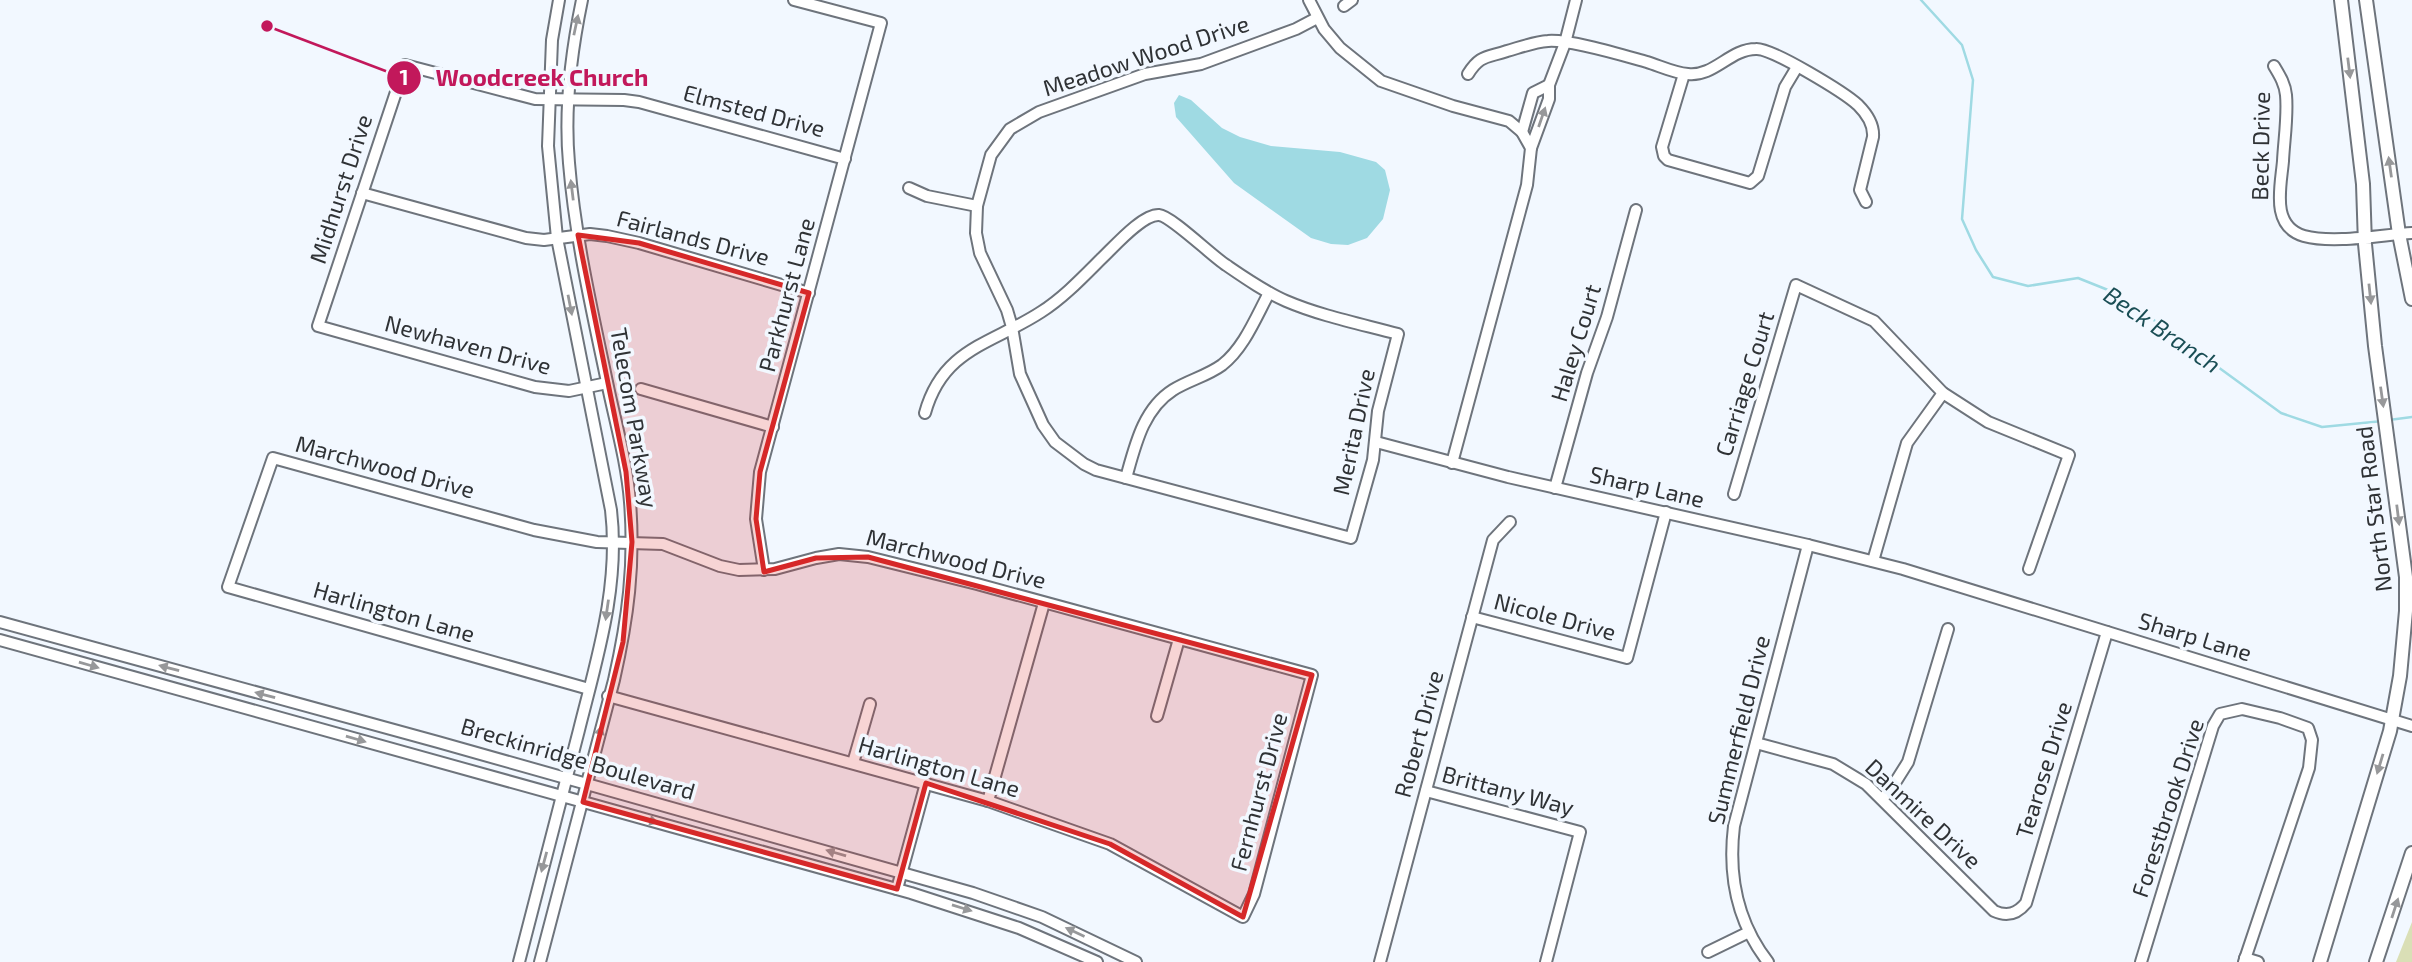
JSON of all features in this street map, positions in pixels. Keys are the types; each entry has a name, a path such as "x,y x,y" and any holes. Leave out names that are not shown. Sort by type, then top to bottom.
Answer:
{"main road":[{"name":"North Star Road","path":"2320,962 2392,719 2400,676 2406,611 2406,577 2375,346 2364,236 2364,184 2341,0"},
{"path":"2366,0 2406,234 2412,299"},
{"path":"2376,962 2412,853"}],"street":[{"name":"Telecom Parkway","path":"519,962 604,633 612,576 611,510 557,238 548,146 552,40 559,0"},
{"name":"Telecom Parkway","path":"540,962 623,642 632,583 628,485 578,235 569,163 573,42 582,0"},
{"name":"Parkhurst Lane","path":"764,570 759,545 757,499 760,472 881,23 794,0"},
{"path":"1308,0 1317,18 1340,48 1381,81 1453,106 1509,121 1522,132 1531,148"},
{"path":"1452,463 1527,185 1531,148 1549,99 1549,85 1576,0"},
{"name":"Meadow Wood Drive","path":"1317,18 1296,29 1200,64 1145,74 1022,120 1005,135 991,155 977,206 976,233 980,253 1007,310 1020,374 1043,425 1055,442 1084,464 1126,478 1351,538"},
{"path":"1468,74 1477,60 1551,40 1627,57 1684,74 1705,72 1735,53 1755,48 1770,52 1856,103 1871,124 1873,138 1860,190 1866,202"},
{"name":"Elmsted Drive","path":"405,65 535,99 639,102 845,159"},
{"name":"Midhurst Drive","path":"318,326 405,65"},
{"name":"Beck Drive","path":"2274,66 2284,82 2286,98 2279,191 2284,221 2291,230 2303,236 2322,239 2406,234"},
{"path":"1684,74 1662,147 1664,156 1668,160 1745,183 1754,182 1758,176 1785,87 1797,67"},
{"path":"1522,132 1533,93 1549,85"},
{"path":"909,188 927,196 977,206"},
{"name":"Fairlands Drive","path":"362,193 526,238 607,236 639,243 809,293"},
{"name":"Haley Court","path":"1555,488 1636,210"},
{"path":"925,413 935,387 958,358 972,347 1040,313 1151,216 1167,217 1223,263 1269,293 1244,338 1223,365 1172,390 1153,410 1138,435 1126,478"},
{"name":"Carriage Court","path":"1734,494 1796,285 1874,321 1943,393"},
{"name":"Merita Drive","path":"1269,293 1315,311 1398,334 1378,411 1373,460 1351,538"},
{"name":"Newhaven Drive","path":"318,326 536,387 569,391 607,383"},
{"path":"641,389 773,427"},
{"path":"1873,561 1907,443 1943,393 1988,422 2069,455 2029,569"},
{"name":"Sharp Lane","path":"1376,442 1555,488 1873,561 2412,726"},
{"name":"Marchwood Drive","path":"228,587 273,458 534,530 579,540 663,544 720,566 775,569 839,554 902,564 1312,675"},
{"name":"Nicole Drive","path":"1472,617 1627,659 1666,512"},
{"name":"Robert Drive","path":"1380,962 1493,540 1510,523"},
{"name":"Summerfield Drive","path":"1768,962 1749,932 1734,887 1732,841 1808,545"},
{"name":"Harlington Lane","path":"228,587 589,689"},
{"path":"988,801 1044,603"},
{"name":"Breckinridge Boulevard","path":"0,622 973,893 1042,917 1136,962"},
{"path":"1882,799 1908,762 1948,629"},
{"name":"Tearose Drive","path":"2013,914 2026,903 2107,632"},
{"path":"1157,716 1179,639"},
{"name":"Breckinridge Boulevard","path":"0,640 897,889 1019,928 1097,962"},
{"path":"64,658 68,641"},
{"name":"Fernhurst Drive","path":"1242,917 1254,894 1312,675"},
{"name":"Harlington Lane","path":"608,696 988,801 1110,844 1242,917"},
{"path":"853,763 870,704"},
{"name":"Forestbrook Drive","path":"2141,962 2213,726 2220,714 2242,709 2308,728 2312,740 2309,768 2244,960"},
{"path":"327,731 332,713"},
{"name":"Danmire Drive","path":"1756,743 1833,765 1850,773 1882,799 1994,911 2003,915 2013,914"},
{"path":"897,889 926,783"},
{"name":"Brittany Way","path":"1426,791 1580,832 1546,962"},
{"path":"1708,951 1749,932"},
{"path":"2244,960 2258,962"}],"highlighted area":[{"path":"578,235 639,243 809,293 760,472 756,519 764,572 816,558 868,557 1312,675 1243,917 1110,844 926,783 897,889 583,802 623,642 632,542 626,472"}],"green space":[{"path":"2412,922 2412,962 2396,962"}],"water":[{"path":"1179,95 1191,100 1222,128 1240,137 1271,146 1340,152 1376,162 1385,170 1390,190 1383,219 1367,238 1348,245 1331,244 1311,238 1234,183 1176,117 1174,103"}],"waterway":[{"name":"Beck Branch","path":"1921,0 1962,45 1973,80 1962,219 1976,250 1993,277 2028,286 2078,278 2118,294 2281,413 2322,427 2383,421"},
{"name":"Beck Branch","path":"2389,420 2412,417"}],"place":[{"name":"Woodcreek Church","path":"267,26"}]}
